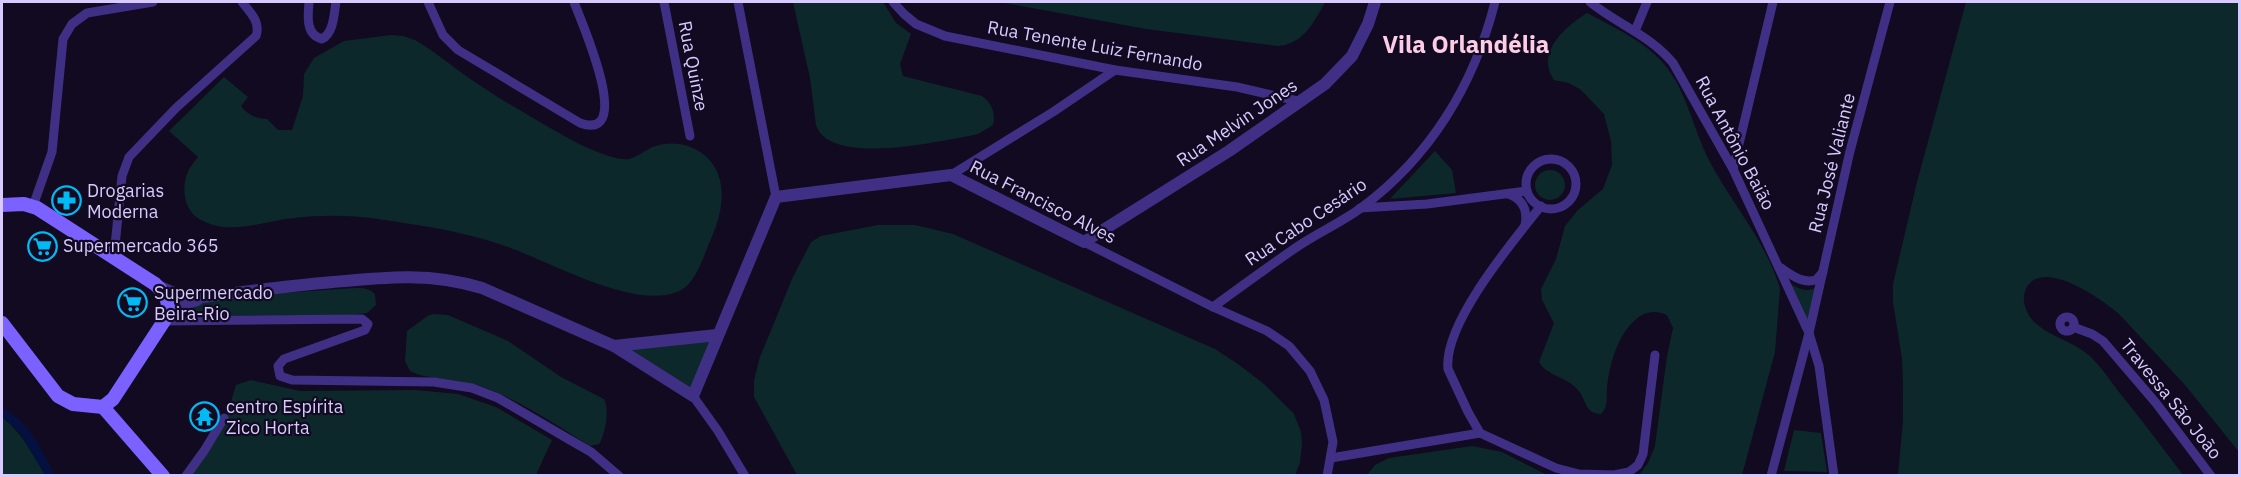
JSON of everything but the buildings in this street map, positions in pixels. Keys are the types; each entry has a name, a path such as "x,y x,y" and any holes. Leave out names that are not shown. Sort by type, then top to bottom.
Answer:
{"main road":[{"path":"2,205 18,204 33,207 155,284 168,301 165,319 113,399 103,407 73,404 58,396 2,323"},
{"path":"103,407 156,473"}],"street":[{"path":"33,207 52,152 60,48 66,31 79,17 87,13 153,2"},
{"path":"114,256 122,176 129,157 176,108 256,36 257,23 242,2"},
{"path":"309,2 309,25 315,37 322,39 327,37 336,2"},
{"path":"428,2 443,35 458,50 580,123 590,125 601,121 604,115 605,96 574,2"},
{"name":"Rua Quinze","path":"664,2 690,136"},
{"path":"693,396 776,197 738,2"},
{"name":"Rua Tenente Luiz Fernando","path":"894,2 909,19 937,34 1115,70 1237,87 1302,102"},
{"name":"Rua Melvin Jones","path":"1084,242 1229,151 1325,84 1352,56 1368,24 1375,2"},
{"name":"Rua Cabo Cesário","path":"1213,307 1292,250 1360,208 1401,174 1427,145 1462,89 1490,22 1495,2"},
{"name":"Rua Antônio Baião","path":"1590,2 1653,42 1673,63 1733,169 1809,333 1819,366 1834,476"},
{"path":"1635,30 1647,2"},
{"path":"1733,169 1773,2"},
{"name":"Rua José Valiante","path":"1771,476 1809,333 1850,152 1890,2"},
{"path":"951,175 1053,112 1115,70"},
{"path":"1547,159 1558,160 1569,168 1575,183 1571,198 1557,207 1541,206 1532,200 1527,190 1528,174 1539,162 1547,159"},
{"name":"Rua Francisco Alves","path":"776,197 951,175 1289,345 1311,371 1324,400 1333,442 1331,458"},
{"path":"1360,208 1426,204 1527,190"},
{"path":"1502,194 1515,197 1522,204 1526,217 1524,227"},
{"path":"1480,433 1448,369 1448,352 1463,316 1489,275 1541,206"},
{"path":"1779,267 1798,279 1807,281 1816,280 1823,272"},
{"path":"155,284 185,298 367,279 436,277 482,288 614,346 693,396 718,431 745,476"},
{"path":"165,319 181,306 206,297"},
{"path":"165,319 358,318 364,320 368,324 367,329 359,334 284,359 277,368 280,376 292,380 434,382 472,388 498,398 591,452 619,476"},
{"name":"Travessa São João","path":"2073,327 2103,341 2156,403 2211,476"},
{"path":"614,346 717,335"},
{"path":"1327,476 1331,458 1480,433 1566,472 1592,475 1629,472 1638,465 1643,454 1655,355"},
{"path":"186,476 224,418"}],"green space":[{"path":"793,2 883,2 896,23 911,34 900,64 903,76 982,96 992,109 993,125 978,134 890,148 843,145 826,138 816,125 810,78"},
{"path":"999,2 1325,2 1306,32 1294,42 1277,46 1146,29"},
{"path":"1966,2 2239,2 2239,452 2185,385 2119,314 2100,299 2071,283 2057,278 2043,277 2032,281 2025,291 2024,304 2030,317 2043,329 2076,346 2091,357 2183,475 1898,475 1903,420 1903,385 1893,284 1917,182"},
{"path":"1587,13 1646,47 1671,74 1684,98 1710,162 1767,256 1780,289 1775,352 1742,475 1639,475 1648,463 1655,446 1673,328 1667,315 1659,312 1643,314 1624,333 1612,359 1606,405 1601,414 1591,412 1573,385 1547,370 1539,362 1554,323 1542,300 1541,289 1556,259 1565,226 1578,210 1603,189 1612,165 1611,141 1604,114 1581,90 1569,83 1554,80 1549,70 1548,60 1555,42 1562,33"},
{"path":"391,35 415,40 497,97 594,151 616,158 629,159 653,147 672,143 691,147 708,158 714,165 721,183 720,211 715,229 693,279 677,292 658,296 636,294 613,289 487,240 440,229 347,216 315,216 224,227 201,220 191,212 184,187 189,170 198,157 169,131 224,77 248,97 241,106 246,112 252,116 267,119 278,130 292,130 303,96 304,74 314,58 344,41"},
{"path":"1435,151 1452,170 1456,193 1390,199"},
{"path":"1550,170 1561,174 1565,185 1561,196 1550,200 1539,196 1535,185 1539,174"},
{"path":"878,225 915,225 953,234 1215,349 1264,384 1294,414 1301,432 1302,443 1300,463 1295,475 797,475 754,397 754,380 760,357 792,279 811,242 821,236"},
{"path":"1787,282 1806,290 1817,286 1808,323"},
{"path":"367,289 375,294 376,305 367,313 348,315 197,316 193,312 195,305 217,298"},
{"path":"429,315 448,315 508,341 561,377 604,399 607,409 606,422 599,444 590,446 526,407 486,388 410,371 405,361 407,331"},
{"path":"717,335 693,396 614,346"},
{"path":"251,380 300,391 415,390 458,394 496,407 552,440 536,475 188,476 225,421 236,385"},
{"path":"2,417 21,437 45,475 2,475"},
{"path":"1794,430 1821,433 1827,472 1784,471"},
{"path":"1472,446 1502,452 1547,475 1367,475 1375,465 1389,458"}],"shaded area":[{"path":"2,407 28,429 55,475 45,475 20,433 2,417"}],"place":[{"name":"Drogarias Moderna","path":"66,201"},
{"name":"Supermercado 365","path":"42,246"},
{"name":"Supermercado Beira-Rio","path":"133,303"},
{"name":"centro Espírita Zico Horta","path":"205,417"}],"district":[{"name":"Vila Orlandélia","path":"1466,45"}]}
